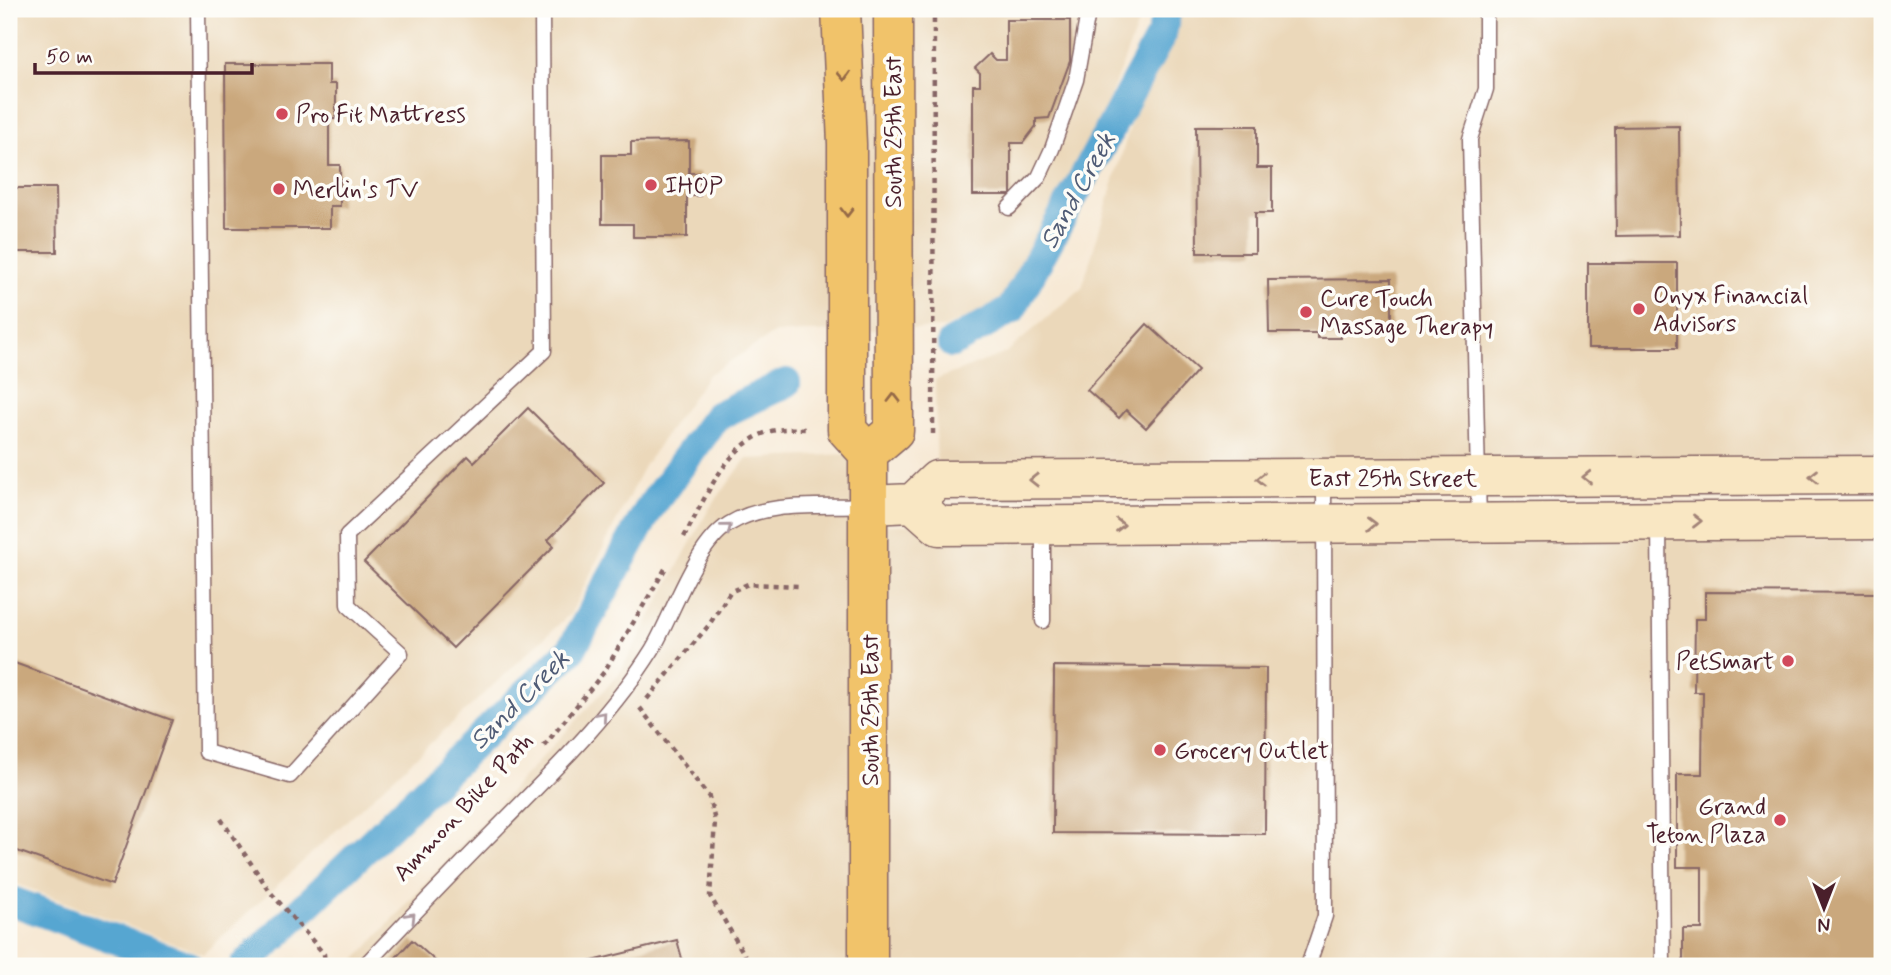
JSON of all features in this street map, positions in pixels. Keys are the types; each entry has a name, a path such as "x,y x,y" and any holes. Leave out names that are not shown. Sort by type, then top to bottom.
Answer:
{"main road":[{"name":"South 25th East","path":"841,9 847,144 847,430 868,453 868,966"},
{"name":"South 25th East","path":"868,453 894,432 893,9"}],"street":[{"name":"East 25th Street","path":"1882,475 937,480 913,503 939,526 1882,520"},
{"path":"869,505 913,503"}],"lane":[{"path":"198,9 206,752 290,776 401,653 348,605 347,535 544,351 542,9"},
{"path":"1009,208 1039,177 1052,149 1076,80 1088,12 1072,9"},
{"path":"1479,523 1471,282 1470,139 1486,89 1486,9"},
{"path":"1308,966 1325,916 1324,478"},
{"path":"364,966 557,767 622,692 652,649 705,551 726,526 750,513 773,508 869,505"},
{"path":"1659,521 1663,966"},
{"path":"1043,526 1043,621"}],"path":[{"path":"933,434 934,9"},
{"path":"680,543 734,452 757,436 777,430 808,429"},
{"name":"Ammon Bike Path","path":"539,751 604,672 667,566"},
{"path":"751,966 710,896 715,821 709,797 638,710 709,625 730,592 748,584 799,586"},
{"path":"221,819 271,893 324,954 325,966"}],"shaded area":[{"path":"9,9 1144,9 1099,124 1006,299 944,328 775,333 708,375 644,466 571,613 203,954 9,881"},
{"path":"1165,9 1882,9 1882,475 937,480 935,380 1006,353 1082,288"},
{"path":"868,453 868,966 350,966 619,674 709,509 746,459"},
{"path":"1882,520 1882,966 875,966 876,525"}],"building":[{"path":"1006,20 1070,20 1070,61 1049,118 1036,119 1036,126 1023,143 1011,143 1011,195 973,195 973,85 980,85 980,73 975,68 990,54 996,60 1006,60"},
{"path":"225,64 329,64 329,84 336,84 336,119 329,119 329,165 340,165 340,206 330,206 330,228 226,228"},
{"path":"1196,126 1257,126 1257,168 1272,168 1272,213 1255,213 1255,253 1197,253"},
{"path":"1679,126 1680,235 1616,236 1615,127"},
{"name":"IHOP","path":"689,141 689,173 700,173 700,196 687,196 687,237 633,237 633,224 602,224 602,155 631,155 631,142"},
{"path":"56,188 57,252 9,252 9,189"},
{"path":"1588,263 1677,263 1677,348 1588,348"},
{"path":"1391,279 1391,331 1341,331 1341,338 1317,338 1317,333 1269,333 1268,280"},
{"path":"1147,324 1198,370 1146,428 1126,410 1119,418 1087,390"},
{"path":"528,408 604,483 548,540 554,546 453,648 364,562 468,456 474,462"},
{"name":"Grand Teton Plaza","path":"1705,592 1882,593 1882,966 1683,966 1683,929 1702,929 1702,867 1677,867 1677,774 1702,774 1703,692 1694,692 1695,619 1705,619"},
{"path":"9,661 172,720 112,885 9,848"},
{"name":"Grocery Outlet","path":"1054,666 1266,668 1265,834 1053,833"},
{"path":"412,940 441,966 388,966"},
{"path":"677,940 684,966 576,966 576,965"}],"waterway":[{"name":"Sand Creek","path":"952,343 1011,310 1162,34 1167,9"},
{"name":"Sand Creek","path":"244,966 571,650 649,509 717,416 786,383"},
{"path":"9,900 188,966"}],"place":[{"name":"Pro Fit Mattress","path":"282,114"},
{"name":"IHOP","path":"651,185"},
{"name":"Merlin's TV","path":"279,189"},
{"name":"Onyx Financial Advisors","path":"1639,309"},
{"name":"Cure Touch Massage Therapy","path":"1306,312"},
{"name":"PetSmart","path":"1788,661"},
{"name":"Grocery Outlet","path":"1160,750"},
{"name":"Grand Teton Plaza","path":"1780,820"}]}
